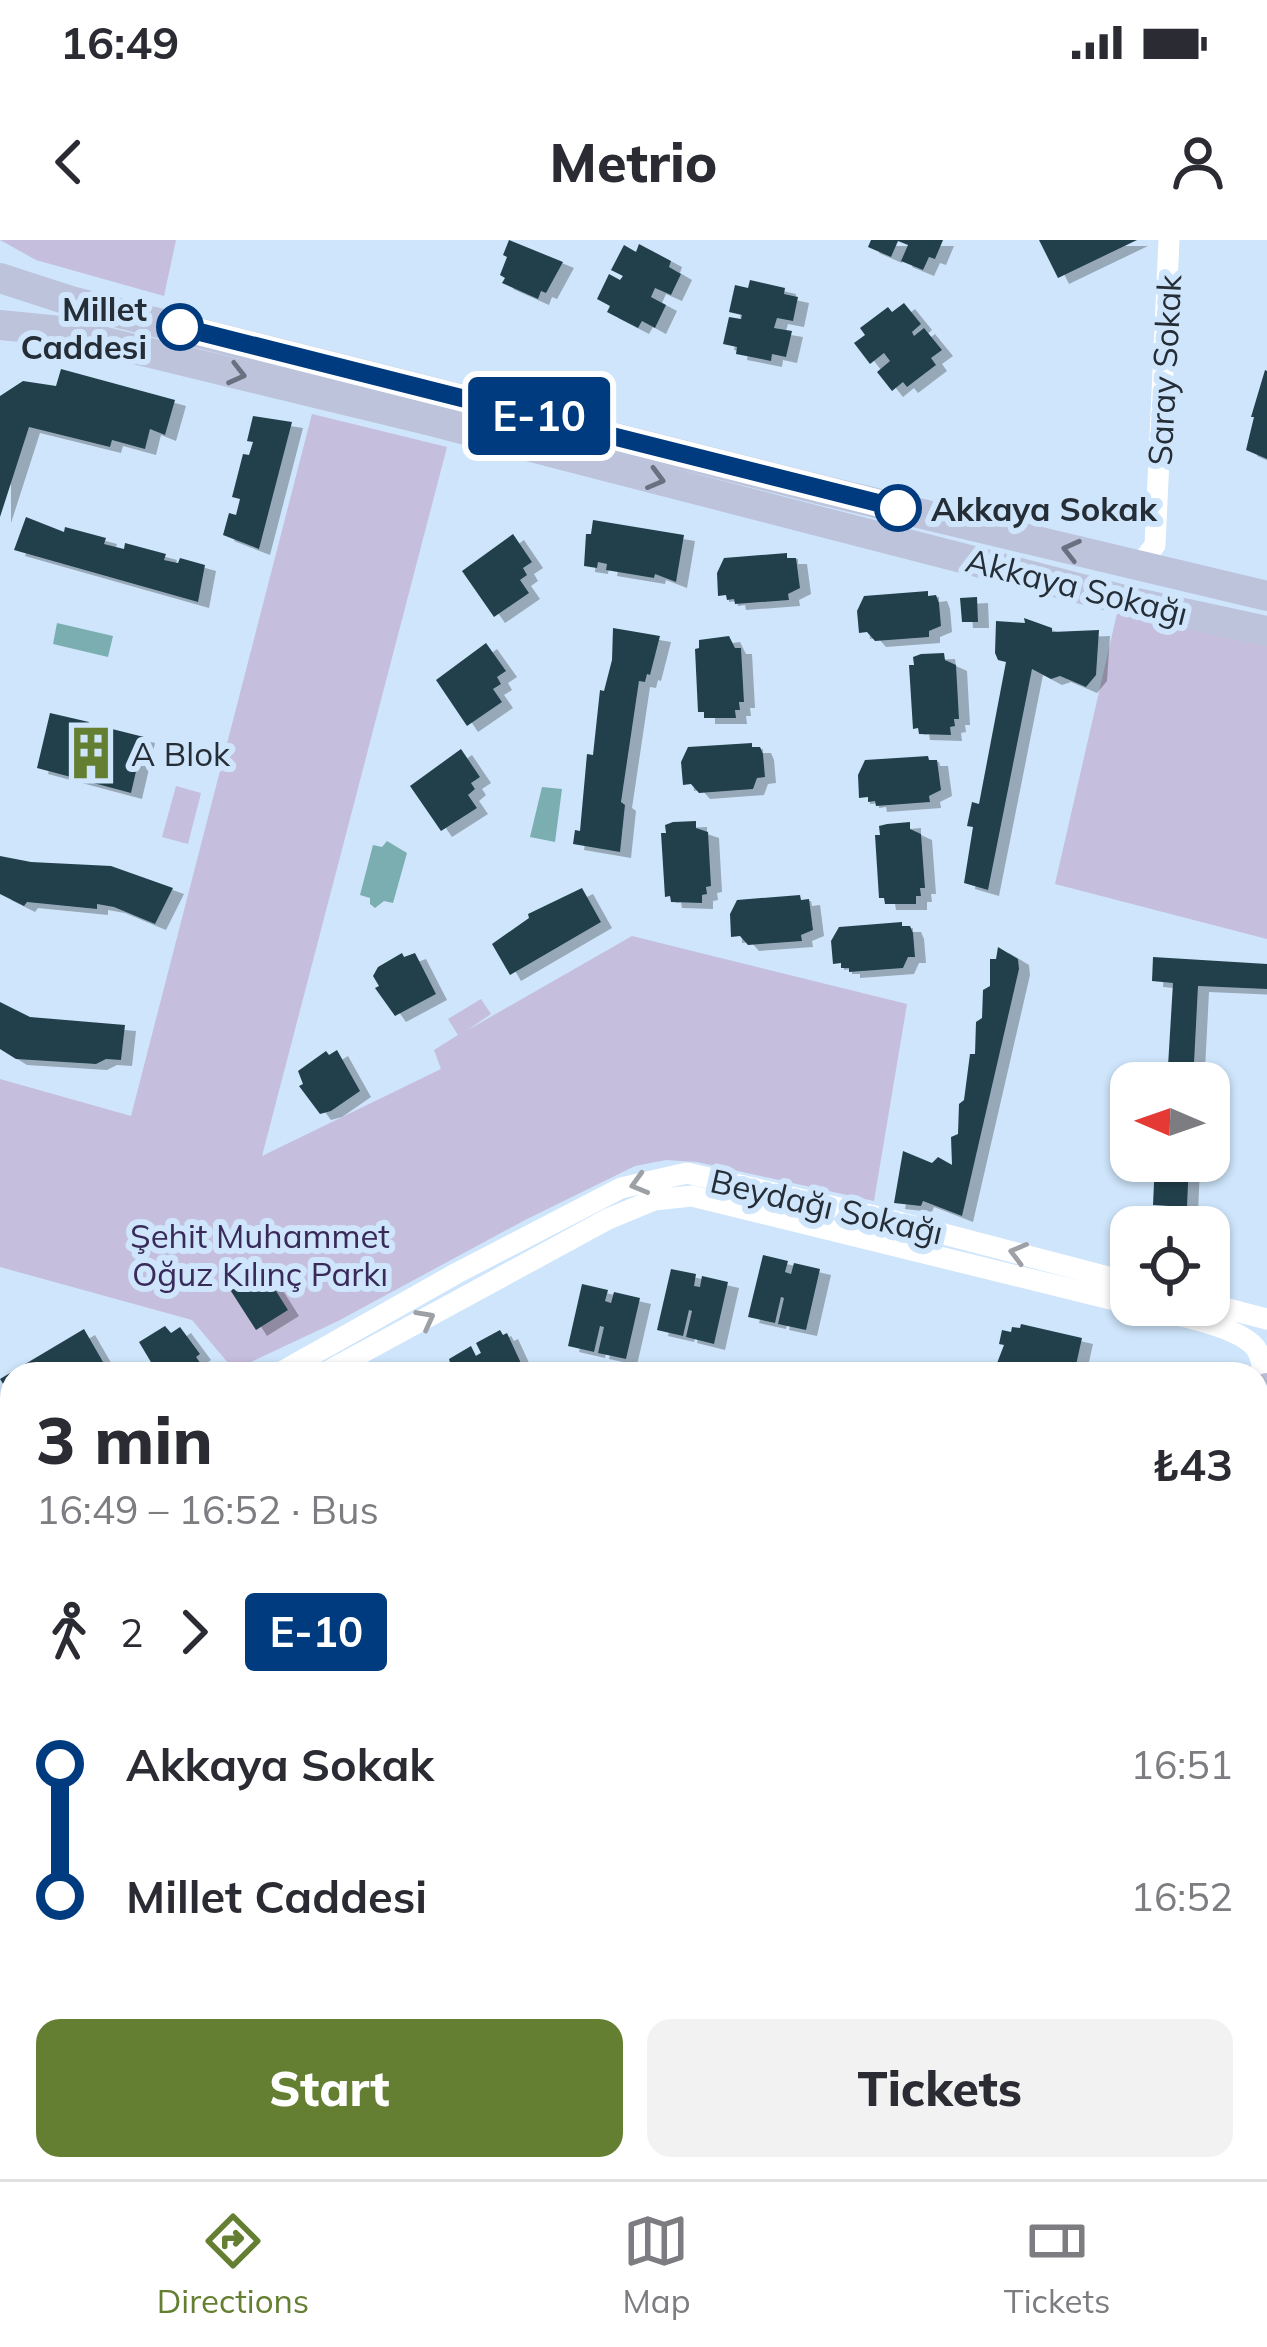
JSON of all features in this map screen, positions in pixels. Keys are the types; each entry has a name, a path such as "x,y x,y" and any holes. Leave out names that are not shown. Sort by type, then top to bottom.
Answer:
{"street":[{"name":"Saray Sokak","path":"1139,566 1155,544 1169,240"},
{"name":"Akkaya Sokağı","path":"0,278 71,301 1267,596"},
{"name":"Akkaya Sokağı","path":"0,325 60,331 427,420 1132,602 1267,631"},
{"path":"427,420 433,389"},
{"path":"818,521 826,490"},
{"path":"1132,602 1139,566"},
{"name":"Beydağı Sokağı","path":"299,1362 457,1273 621,1189 687,1173 1110,1278"},
{"name":"Beydağı Sokağı","path":"345,1362 608,1220 654,1200 692,1196 1110,1300"},
{"path":"1230,1309 1267,1319"},
{"name":"Beydağı Sokağı","path":"1211,1326 1253,1346 1261,1362"}],"green space":[{"path":"0,240 176,240 164,296 36,260"},
{"name":"Şehit Muhammet Oğuz Kılınç Parkı","path":"312,414 447,447 262,1156 441,1069 434,1050 458,1035 448,1019 481,999 491,1014 466,1031 632,936 907,1004 874,1201 697,1162 666,1160 635,1166 251,1362 227,1362 192,1320 0,1267 0,1079 131,1116"},
{"path":"1118,609 1267,646 1267,939 1055,884"},
{"path":"176,786 201,793 188,844 162,837"}],"shaded area":[{"path":"57,623 113,636 108,657 53,644"},
{"path":"542,787 562,789 555,842 530,837"},
{"path":"387,841 407,853 393,903 384,901 375,908 370,898 360,895 373,845 382,847"}],"building":[{"path":"509,240 563,262 538,299 502,283"},
{"path":"871,240 943,240 935,259 929,257 923,270 901,261 908,245 898,241 891,257 868,247"},
{"path":"1039,240 1137,240 1058,278"},
{"path":"639,244 671,261 669,267 681,274 671,295 655,288 651,297 666,305 655,328 642,321 638,328 607,312 610,306 597,299 609,274 620,280 623,276 611,270 624,245 636,252"},
{"path":"750,280 785,288 784,294 798,297 793,321 777,318 774,328 792,331 786,357 772,354 771,361 736,354 737,347 723,344 729,317 741,319 742,315 729,312 735,285 748,288"},
{"path":"904,303 921,324 912,332 914,336 924,328 942,350 931,358 936,365 907,387 903,382 892,391 877,372 890,361 884,353 870,364 854,343 865,335 860,328 888,307 892,312"},
{"path":"61,369 175,400 165,435 150,429 145,449 112,440 110,447 29,427 0,517 0,396 23,381 56,386"},
{"path":"1267,371 1267,459 1246,450"},
{"path":"253,416 292,422 259,549 223,535 229,513 236,515 240,499 232,497 243,454 249,455 253,442 247,441"},
{"path":"26,517 64,532 65,527 106,538 104,544 124,549 125,543 166,554 164,560 178,563 180,558 205,565 198,602 14,550"},
{"path":"593,520 684,535 676,582 655,574 654,578 606,570 607,564 598,562 597,568 584,566 586,534 591,534"},
{"path":"513,534 532,562 523,568 527,575 520,580 529,593 494,617 462,571"},
{"path":"787,553 787,558 796,558 800,588 788,594 789,600 735,604 726,595 718,596 717,573 724,558"},
{"path":"928,591 939,603 941,626 929,631 929,637 875,641 867,632 859,633 857,611 864,596"},
{"path":"977,597 978,622 962,622 960,598"},
{"path":"1024,618 1052,632 1099,630 1096,675 1086,687 1032,669 988,890 964,883 973,827 967,826 972,802 979,804 1006,662 995,653 996,621 1025,623"},
{"path":"613,628 660,636 650,675 645,682 639,681 621,802 625,805 620,852 573,844 575,830 580,831 587,754 593,755 600,690 604,691 612,660"},
{"path":"729,636 735,648 741,648 744,702 735,710 736,718 704,718 704,712 698,712 695,649 699,640"},
{"path":"486,643 506,671 497,677 501,684 493,689 502,702 467,726 436,680"},
{"path":"944,653 945,660 956,665 959,719 950,727 951,735 919,734 918,728 913,729 909,665 921,654"},
{"name":"A Blok","path":"50,713 89,722 86,732 106,737 108,728 144,737 131,793 37,768"},
{"path":"752,743 763,754 765,777 757,778 753,789 699,793 691,784 683,785 681,762 688,747"},
{"path":"461,749 480,777 471,783 475,789 468,795 477,808 441,831 410,786"},
{"path":"928,756 937,760 941,790 929,796 930,802 876,806 868,797 859,798 858,775 865,760"},
{"path":"696,821 696,828 708,832 711,886 706,887 702,903 671,902 670,896 665,897 661,833 673,822"},
{"path":"910,822 910,829 921,834 925,888 920,888 916,904 885,904 879,898 875,835 880,835 879,826"},
{"path":"0,856 111,866 173,888 155,924 97,904 97,909 27,902 24,906 0,894"},
{"path":"582,888 601,922 510,975 492,944 529,918 528,914"},
{"path":"800,895 801,900 809,899 813,930 801,935 802,941 748,945 740,936 731,937 730,914 737,900"},
{"path":"902,922 913,933 915,957 908,957 903,968 849,972 841,963 833,964 831,941 839,927"},
{"path":"998,947 1018,959 1019,969 962,1216 923,1201 921,1206 894,1203 903,1151 932,1163 938,1157 952,1165 951,1137 958,1134 959,1104 964,1100 970,1054 975,1054 976,1022 982,1018 983,990 990,986 990,959 996,959"},
{"path":"402,953 404,957 415,953 436,994 395,1016 375,988 379,986 373,976 378,967"},
{"path":"1153,957 1267,964 1267,989 1198,986 1194,1062 1168,1062 1173,983 1152,981"},
{"path":"0,1002 30,1017 125,1025 121,1060 96,1064 16,1059 0,1049"},
{"path":"337,1050 360,1091 320,1114 299,1086 303,1084 298,1071 326,1051 329,1055"},
{"path":"1154,1182 1188,1182 1187,1206 1153,1205"},
{"path":"763,1255 788,1261 785,1272 791,1274 794,1263 820,1269 806,1330 778,1324 781,1297 775,1323 748,1317"},
{"path":"259,1264 288,1310 256,1330 227,1285"},
{"path":"671,1269 696,1274 694,1286 700,1287 702,1276 728,1282 714,1344 686,1337 689,1310 683,1336 657,1330"},
{"path":"582,1284 608,1290 605,1301 611,1303 614,1292 640,1298 626,1359 598,1353 604,1327 600,1326 594,1352 568,1346"},
{"path":"1021,1324 1082,1338 1077,1362 997,1362 1004,1345 999,1344 1002,1330"},
{"path":"165,1326 171,1333 180,1327 200,1354 196,1357 200,1362 151,1362 139,1342"},
{"path":"84,1329 103,1362 29,1362"},
{"path":"500,1330 507,1333 520,1362 450,1362 471,1346 476,1356 481,1353 476,1343"}],"bus line":[{"name":"E-10","path":"180,327 898,508"}],"place":[{"name":"Millet Caddesi","path":"180,327"},
{"name":"Akkaya Sokak","path":"898,508"},
{"name":"A Blok","path":"91,753"}]}
